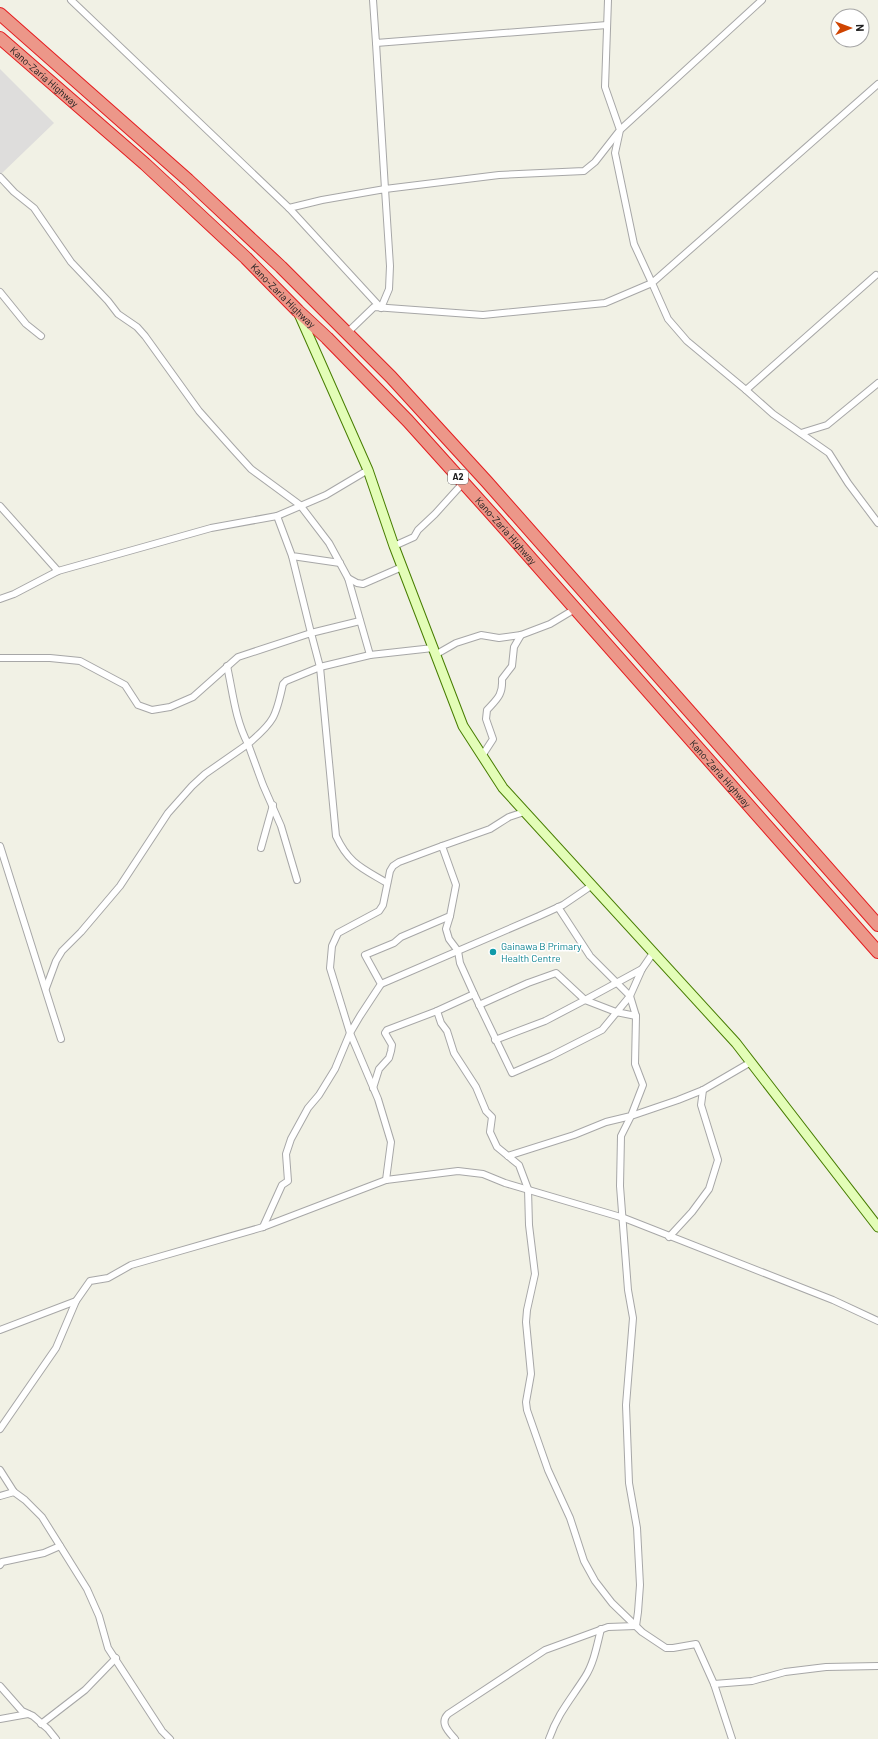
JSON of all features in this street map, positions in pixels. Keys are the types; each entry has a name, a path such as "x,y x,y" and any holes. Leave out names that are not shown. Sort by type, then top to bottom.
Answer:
{"highway":[{"name":"Kano-Zaria Highway","path":"0,14 188,180 281,267 391,377 487,482 878,925"},
{"name":"Kano-Zaria Highway","path":"0,38 145,164 246,258 408,421 878,952"}],"street":[{"path":"71,0 289,208 381,308"},
{"path":"373,0 390,266 389,289 381,308"},
{"path":"608,0 605,87 620,130 615,153 634,244 668,319 687,341 773,414 829,453 848,483 878,523"},
{"path":"289,208 322,200 499,175 584,171 595,162 620,130 762,0"},
{"path":"376,43 607,25"},
{"path":"347,333 374,307 490,314 605,303 652,283 878,84"},
{"path":"0,177 14,192 34,208 71,262 108,301 118,314 137,327 145,336 199,411 251,469 300,505 328,543 348,578 370,655"},
{"path":"746,390 876,275"},
{"path":"0,292 26,324 41,336"},
{"path":"298,311 368,470 394,546 463,726 502,788 736,1043 878,1227"},
{"path":"801,433 827,425 878,382"},
{"path":"0,599 14,594 58,571 211,528 277,516 338,489 368,470"},
{"path":"394,546 414,537 418,530 435,514 463,483"},
{"path":"0,506 58,571"},
{"path":"277,516 292,556 320,667 336,836 343,852 355,864 388,883"},
{"path":"292,556 340,563"},
{"path":"348,578 357,583 368,583 402,567"},
{"path":"46,988 62,951 81,932 120,886 168,813 205,774 248,744 265,729 276,715 283,684 286,681 320,667 370,655 434,652 480,635 499,638 521,635 550,624 575,609"},
{"path":"0,658 50,658 80,661 125,685 138,705 152,710 170,707 193,697 238,657 311,633 360,622"},
{"path":"482,756 493,739 486,719 487,710 499,697 503,688 502,679 512,666 514,647 521,635"},
{"path":"227,666 240,728 248,744 263,785 282,826 297,880"},
{"path":"261,848 273,805"},
{"path":"386,1180 390,1142 378,1099 350,1033 330,968 332,946 338,934 379,911 383,905 390,871 393,866 399,862 490,829 509,817 524,812"},
{"path":"0,846 46,988 60,1038"},
{"path":"442,846 456,885 446,929 449,939 458,951 460,963 495,1040 512,1073 551,1056 602,1030 630,996 642,969 653,953"},
{"path":"263,1227 282,1185 288,1181 286,1154 291,1139 308,1108 319,1095 335,1069 350,1033 381,984 558,907 591,886"},
{"path":"558,907 590,956 630,996 636,1016 636,1064 643,1085 631,1116 621,1136 620,1186 624,1218 628,1290 634,1318 626,1405 628,1483 637,1528 640,1585 636,1626"},
{"path":"381,984 365,955 394,943 401,936 414,932 450,916"},
{"path":"495,1040 545,1021 642,969"},
{"path":"479,1005 528,983 556,973 585,1000 616,1012 636,1016"},
{"path":"374,1088 380,1069 389,1058 391,1051 392,1045 385,1033 387,1030 437,1011 474,994"},
{"path":"437,1011 441,1023 447,1031 454,1053 476,1087 486,1111 492,1117 490,1132 496,1147 519,1165 528,1190 529,1226 535,1274 527,1310 526,1322 531,1374 526,1394 527,1410 548,1470 570,1518 584,1561 604,1594 625,1617 646,1636 666,1648 696,1644 714,1684 732,1739"},
{"path":"508,1156 574,1135 606,1122 631,1116 678,1100 703,1090 751,1062"},
{"path":"669,1237 692,1212 709,1189 718,1160 701,1105 703,1090"},
{"path":"0,1428 56,1348 76,1301 90,1281 108,1278 131,1265 263,1227 386,1180 458,1171 483,1174 505,1183 624,1218 669,1237 834,1300 878,1321"},
{"path":"0,1330 76,1301"},
{"path":"0,1470 14,1492 25,1500 42,1517 87,1589 99,1616 108,1648 116,1658 162,1731 170,1739"},
{"path":"0,1496 14,1492"},
{"path":"0,1554 1,1564 60,1546"},
{"path":"456,1739 446,1729 444,1722 448,1714 545,1650 608,1627 636,1626"},
{"path":"549,1739 555,1722 569,1699 586,1676 596,1654 601,1629"},
{"path":"41,1724 85,1690 116,1658"},
{"path":"714,1684 752,1681 785,1672 826,1667 878,1666"},
{"path":"0,1686 22,1711 41,1724 56,1739"},
{"path":"0,1720 28,1714"}],"shaded area":[{"path":"0,69 54,123 0,175"}],"place":[{"name":"Gainawa B Primary Health Centre","path":"493,952"}]}
